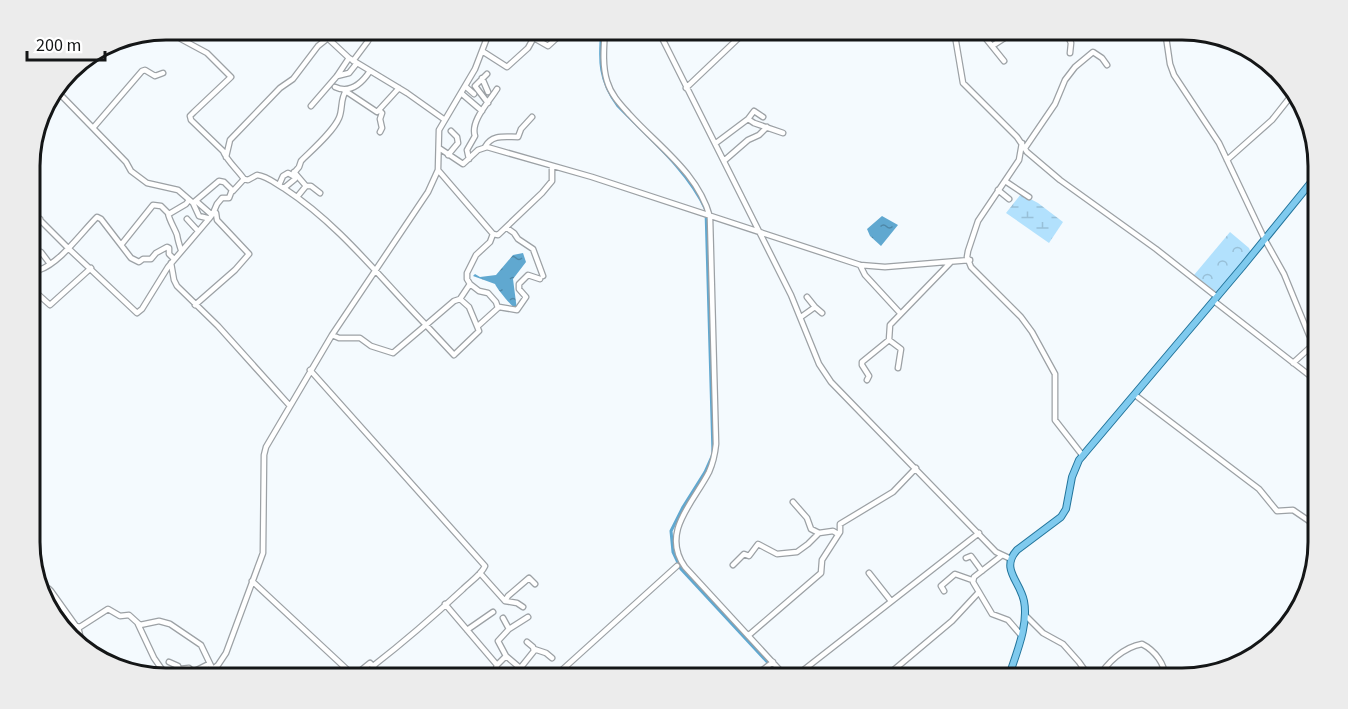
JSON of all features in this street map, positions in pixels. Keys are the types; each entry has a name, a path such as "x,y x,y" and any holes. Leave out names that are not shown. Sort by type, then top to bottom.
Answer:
{"main road":[{"path":"1011,668 1025,615 1024,597 1010,568 1011,559 1017,550 1061,517 1066,509 1072,477 1083,456 1308,187"}],"street":[{"path":"686,87 736,40"},
{"path":"956,40 963,83 1023,146 1060,180 1156,249 1308,374"},
{"path":"987,40 1004,61"},
{"path":"992,46 1001,40"},
{"path":"1070,40 1070,53"},
{"path":"1166,40 1174,75 1219,143 1265,240 1284,274 1308,330"},
{"path":"185,41 204,52 231,77 190,118 223,151 226,158 244,179"},
{"path":"226,158 230,140 280,88 293,79 324,41"},
{"path":"331,41 353,61 399,88 445,120"},
{"path":"311,106 353,61 368,41"},
{"path":"215,668 228,648 263,553 265,450 332,335 428,192 438,170 438,134 470,78 486,41"},
{"path":"482,51 507,67 528,48 532,41"},
{"path":"539,41 548,46 554,41"},
{"path":"605,41 605,70 612,94 636,122 684,170 701,192 707,216 715,454 708,474 678,525 676,543 678,556 685,567 749,635 776,668"},
{"path":"663,41 725,160 801,317 819,364 831,382 1001,556 1011,559"},
{"path":"1083,456 1055,420 1055,374 1032,332 1021,317 972,267 967,257 978,221 1019,160 1023,146 1046,118 1060,96 1065,80 1075,67 1090,54 1094,53 1107,65"},
{"path":"337,76 351,72 353,61"},
{"path":"93,128 142,71 145,70 155,76 163,73"},
{"path":"281,187 295,174 302,159 338,121 345,90 355,86 370,71"},
{"path":"487,74 477,82 475,87 488,103"},
{"path":"470,78 477,82"},
{"path":"482,78 488,92"},
{"path":"465,86 474,93"},
{"path":"335,87 345,90 375,111 379,110 399,88"},
{"path":"469,159 467,148 476,136 475,127 482,111 497,89"},
{"path":"461,93 482,111"},
{"path":"62,96 126,162 131,171 155,186 178,190 212,215 249,254 235,270 195,305"},
{"path":"1227,160 1272,120 1288,99"},
{"path":"379,110 382,113 380,132"},
{"path":"714,140 748,119 753,111 764,117"},
{"path":"439,148 464,164 495,138 518,137 520,131 532,117"},
{"path":"748,119 783,133"},
{"path":"725,160 767,127"},
{"path":"448,155 458,143 457,137 451,132"},
{"path":"485,147 592,177 860,265 885,267 970,260"},
{"path":"438,170 493,234 499,235 552,181 552,166"},
{"path":"281,187 283,176 288,173 295,174 306,186 320,193"},
{"path":"244,179 248,180 259,175 297,197 329,223 454,355 478,332 478,326 469,308 460,299"},
{"path":"232,190 238,188 244,179"},
{"path":"168,213 193,202 219,181 224,182 232,190"},
{"path":"1005,181 1029,197"},
{"path":"297,197 306,186"},
{"path":"41,220 119,298 138,313 171,263 212,215 216,204 222,198 229,198 232,190"},
{"path":"998,190 1009,200"},
{"path":"193,202 201,217 212,215"},
{"path":"121,245 153,205 161,206 168,213 170,225 188,241"},
{"path":"197,212 188,221 198,231"},
{"path":"41,270 68,248 98,217 130,258 139,262 143,259 151,260 156,253 167,247 170,248 169,254 175,284 218,326 290,406"},
{"path":"478,326 498,308 517,310 526,297 519,290 519,284 528,275 542,277 533,249 507,228"},
{"path":"176,232 176,240 181,250"},
{"path":"493,234 490,242 478,253 467,273 467,279 479,291 488,293 498,308"},
{"path":"41,252 50,264"},
{"path":"867,380 869,376 862,362 889,340 890,325 952,262"},
{"path":"860,265 865,275 900,313"},
{"path":"41,296 50,304 91,268"},
{"path":"332,335 339,338 360,338 371,346 393,353 454,301 460,299 470,284"},
{"path":"807,297 822,314"},
{"path":"801,317 815,307"},
{"path":"889,340 901,349 898,368"},
{"path":"1293,363 1308,350"},
{"path":"310,370 485,567 401,644 374,666 370,664 365,668"},
{"path":"1135,395 1258,489 1277,511 1293,510 1308,520"},
{"path":"749,635 821,573 822,560 838,534 840,524 893,492 916,468"},
{"path":"793,502 807,518 811,529 819,533 832,531 838,534"},
{"path":"733,565 744,554 749,555 758,544 777,554 797,552 819,533"},
{"path":"804,668 979,533"},
{"path":"966,558 971,556 982,571"},
{"path":"972,580 1001,556"},
{"path":"564,668 677,566"},
{"path":"480,573 505,601 518,603 523,607"},
{"path":"869,573 891,601"},
{"path":"944,591 941,586 955,574 972,580 992,614 1008,620 1021,635"},
{"path":"505,601 529,578 535,584"},
{"path":"252,581 345,668"},
{"path":"50,590 71,621 78,627 80,634"},
{"path":"896,668 952,621 979,592"},
{"path":"445,604 497,665"},
{"path":"78,627 108,609 119,616 130,615 138,624 161,668"},
{"path":"467,630 493,612"},
{"path":"1025,615 1043,633 1063,644 1083,668"},
{"path":"528,617 509,629 498,641 506,656 519,667 534,649"},
{"path":"503,618 509,629"},
{"path":"138,624 162,621 170,624 201,645 212,668"},
{"path":"527,642 534,649 552,658"},
{"path":"1104,668 1139,644 1149,648 1164,668"},
{"path":"496,668 506,656"},
{"path":"169,662 176,663 179,668"},
{"path":"201,668 209,664"},
{"path":"766,668 771,664"}],"green space":[{"path":"1021,194 1038,203 1063,222 1049,243 1006,213"},
{"path":"1230,232 1249,248 1251,253 1216,292 1194,275"}],"water":[{"path":"882,216 898,225 881,246 870,236 867,229"},
{"path":"523,253 526,262 513,279 517,310 495,284 473,276 475,274 480,277 496,275 513,255"}],"waterway":[{"path":"601,41 602,70 612,97 689,181 706,210 713,454 671,531 673,552 681,569 773,668"}]}
